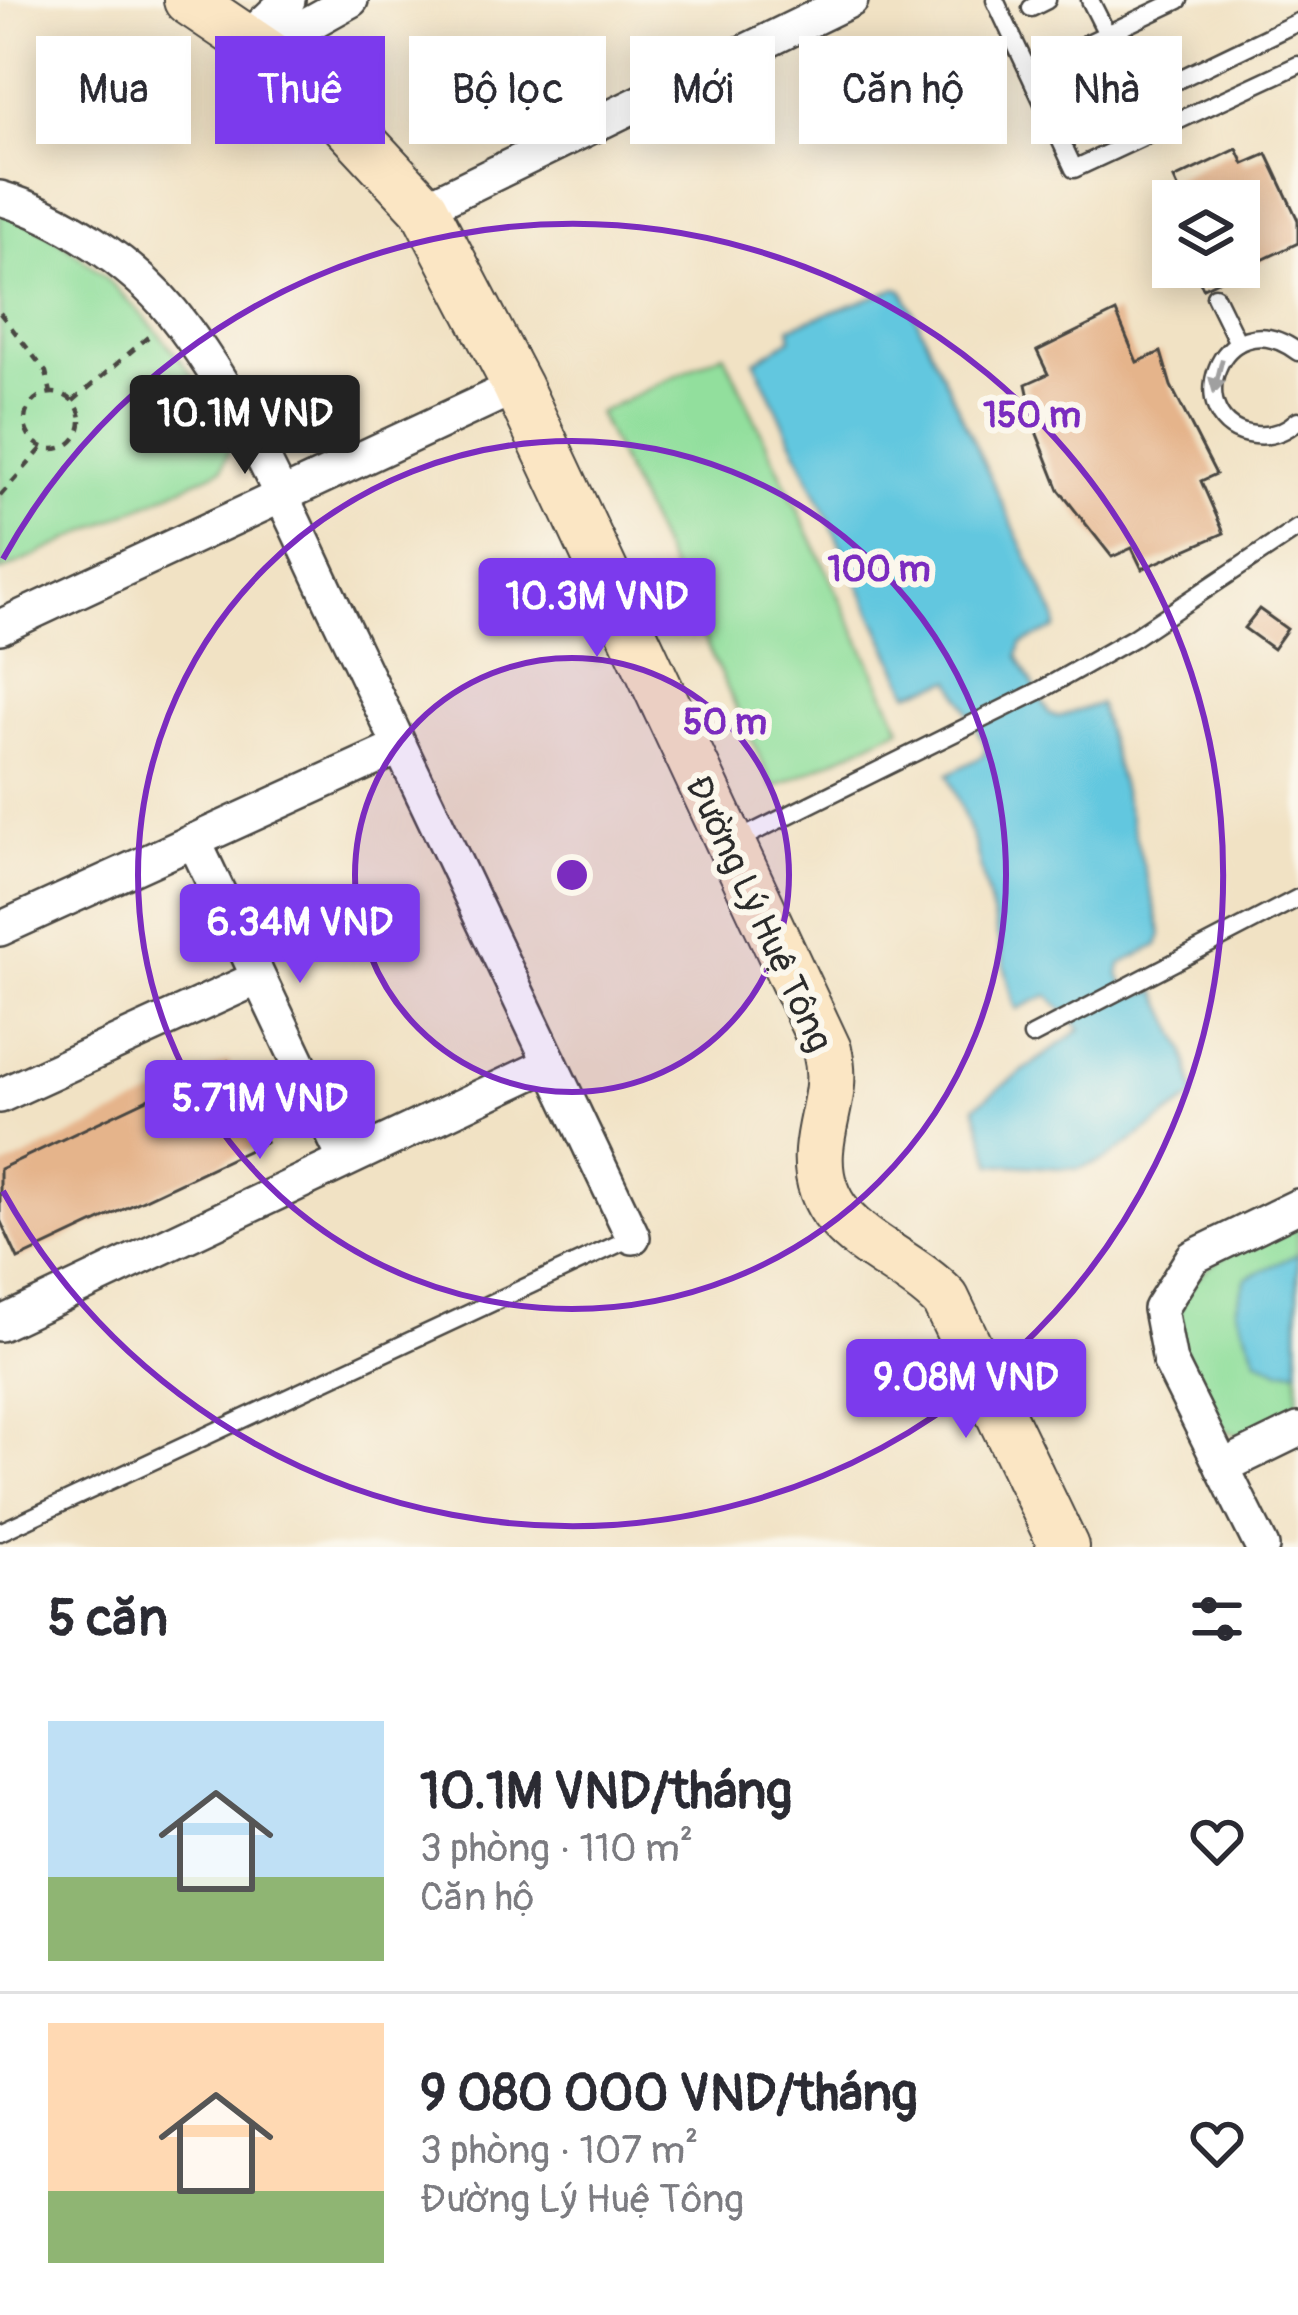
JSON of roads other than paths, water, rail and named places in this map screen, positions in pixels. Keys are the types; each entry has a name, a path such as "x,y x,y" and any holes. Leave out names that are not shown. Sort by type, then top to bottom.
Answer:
{"main road":[{"name":"Đường Lý Huệ Tông","path":"188,0 246,36"},
{"name":"Đường Lý Huệ Tông","path":"366,144 424,208 517,386 727,845 827,1050 835,1078 818,1174 830,1208 860,1240 925,1279 945,1300 1064,1547"}],"street":[{"path":"262,36 288,0"},
{"path":"272,36 351,0"},
{"path":"424,208 850,0"},
{"path":"0,198 26,206 99,248 170,310 281,499 633,1237"},
{"path":"0,627 517,386"},
{"path":"0,929 400,747"},
{"path":"194,841 345,1160"},
{"path":"0,1096 258,978"},
{"path":"0,1324 550,1064"},
{"path":"1262,1547 1170,1362 1160,1309 1168,1288 1193,1257 1298,1206"},
{"path":"1222,1467 1298,1430"}],"lane":[{"path":"995,0 1031,75"},
{"path":"1090,0 1107,34"},
{"path":"1029,71 1179,0"},
{"path":"1182,78 1298,22"},
{"path":"1182,119 1298,64"},
{"path":"1062,144 1074,170 1129,144"},
{"path":"1215,296 1238,343"},
{"path":"1298,352 1270,337 1238,343 1216,366 1212,382 1220,414 1232,426 1262,436 1279,433 1298,420"},
{"path":"727,845 1041,690 1133,638 1298,528"},
{"path":"1032,1036 1298,898"},
{"path":"0,1532 633,1237"}],"water":[{"path":"897,288 903,290 1056,618 1056,628 1021,644 1018,656 1049,714 1058,717 1099,704 1162,934 1158,945 1121,964 1119,975 1130,996 1157,991 1185,1050 1195,1096 1107,1159 1078,1169 992,1164 975,1106 1081,1029 1048,995 1017,1009 1014,1004 975,845 948,774 983,756 986,747 952,680 909,693 755,361 791,339 790,327"},
{"path":"1298,1254 1298,1370 1280,1370 1257,1359 1236,1308 1246,1278"}]}
